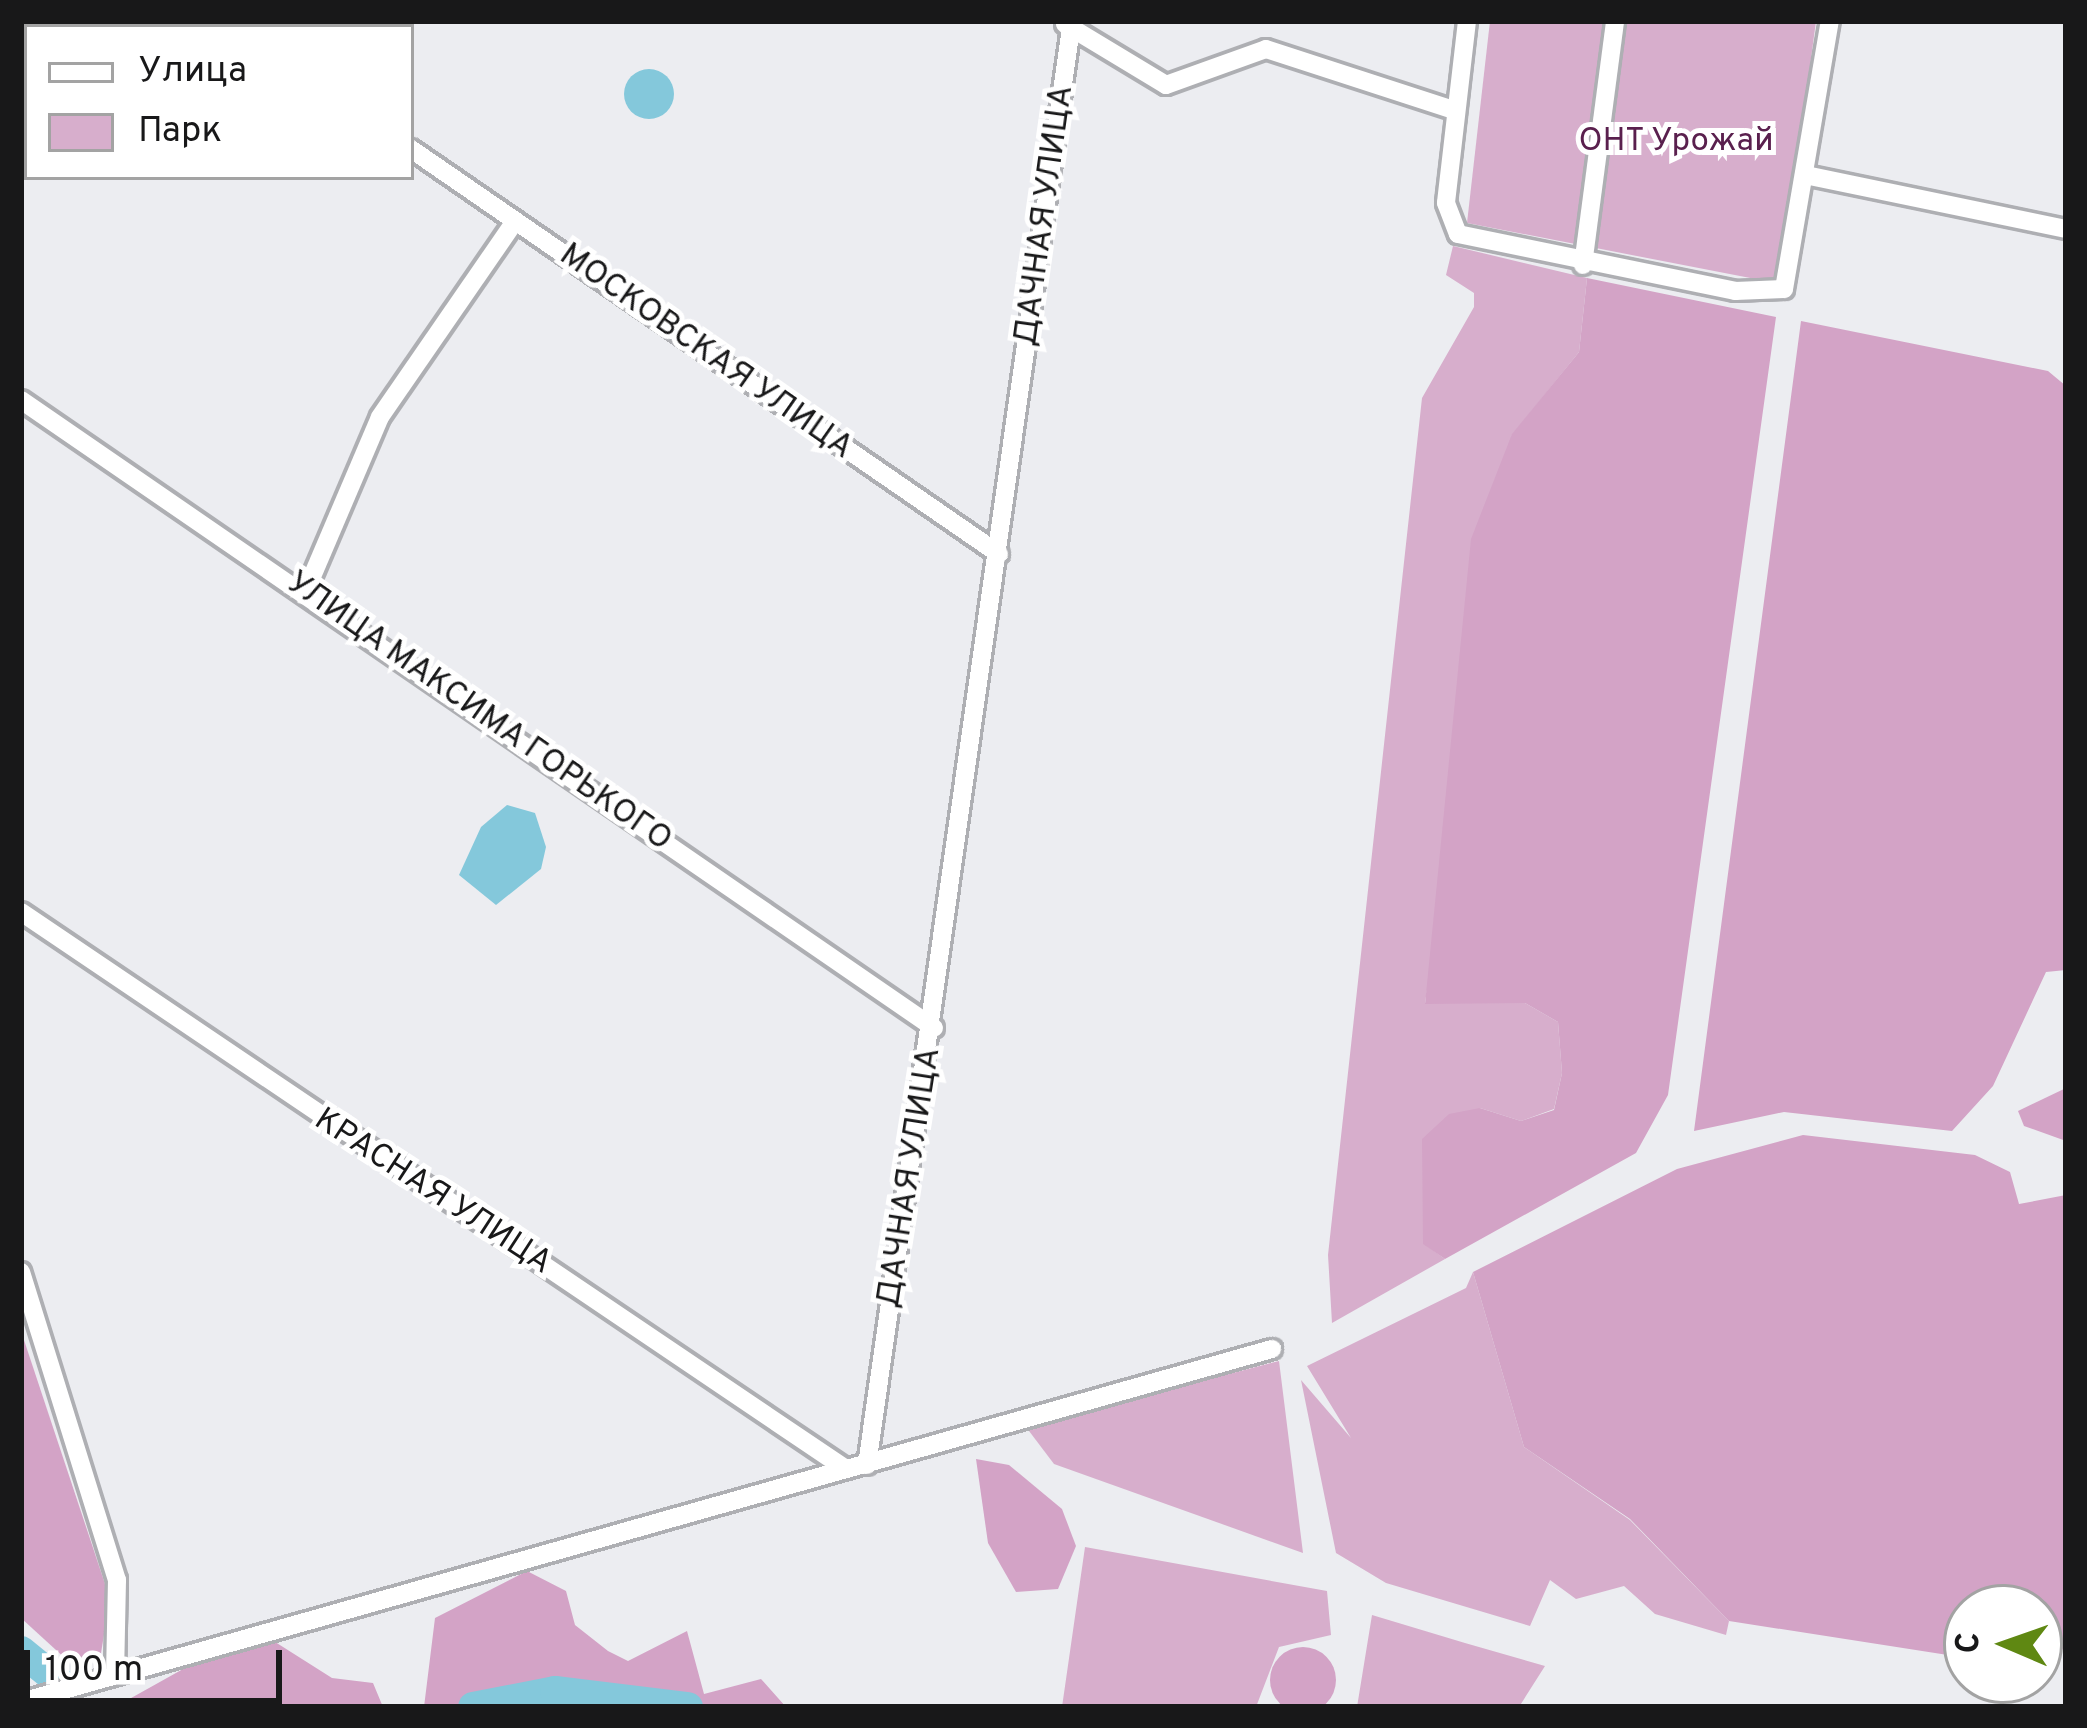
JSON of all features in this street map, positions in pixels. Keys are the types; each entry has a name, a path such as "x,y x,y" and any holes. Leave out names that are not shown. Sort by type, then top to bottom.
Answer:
{"street":[{"path":"1467,21 1451,109 1448,221 1490,244 1583,265 1784,290 1810,176 1830,21"},
{"path":"1583,265 1615,21"},
{"path":"1068,24 1166,85 1266,49 1451,109"},
{"name":"ДАЧНАЯ УЛИЦА","path":"867,1465 934,1028 1068,24"},
{"name":"МОСКОВСКАЯ УЛИЦА","path":"414,151 999,554"},
{"path":"1810,176 2066,229"},
{"path":"305,593 380,417 515,221"},
{"name":"УЛИЦА МАКСИМА ГОРЬКОГО","path":"21,400 934,1028"},
{"name":"КРАСНАЯ УЛИЦА","path":"21,912 846,1469"},
{"path":"21,1272 117,1580 115,1673"},
{"path":"26,1700 1272,1349"}],"green space":[{"name":"ОНТ Урожай","path":"1490,21 1816,21 1781,284 1467,223"},
{"path":"1453,246 1587,278 1579,352 1512,435 1425,1003 1525,1003 1558,1022 1562,1073 1554,1109 1521,1121 1480,1108 1423,1243 1445,1259 1332,1323 1328,1255 1422,398 1474,307 1474,293 1446,275"},
{"path":"1473,1272 1524,1447 1630,1520 1729,1621 1726,1635 1655,1614 1624,1586 1576,1599 1550,1580 1530,1626 1386,1583 1336,1553 1301,1380 1351,1438 1307,1366 1466,1288"},
{"path":"1279,1361 1303,1553 1054,1464 1026,1427"},
{"path":"1085,1547 1327,1591 1331,1635 1279,1647 1256,1707 1062,1707"},
{"path":"1372,1615 1545,1666 1519,1707 1357,1707"}],"shaded area":[{"path":"1587,278 1776,317 1668,1095 1636,1153 1445,1259 1423,1244 1422,1139 1449,1114 1480,1108 1521,1121 1554,1110 1562,1073 1558,1022 1525,1003 1425,1004 1471,539 1512,434 1579,352"},
{"path":"1801,321 2048,371 2066,386 2066,970 2046,972 1993,1086 1952,1131 1784,1112 1694,1131"},
{"path":"2066,1088 2066,1141 2024,1126 2018,1111"},
{"path":"1803,1135 1975,1155 2010,1172 2019,1204 2066,1195 2066,1649 2063,1584 1943,1584 1943,1654 1729,1621 1630,1519 1524,1447 1473,1272 1677,1169"},
{"path":"21,1331 110,1599 101,1653 68,1661 21,1618"},
{"path":"976,1459 1009,1465 1062,1509 1076,1546 1058,1589 1016,1592 988,1543"},
{"path":"527,1571 566,1591 575,1625 608,1651 628,1661 687,1631 704,1694 761,1679 786,1707 424,1707 435,1618"},
{"path":"272,1640 332,1678 373,1683 383,1707 115,1707 201,1659"},
{"path":"1303,1647 1327,1656 1336,1680 1327,1704 1303,1713 1279,1704 1270,1680 1279,1656"}],"water":[{"path":"649,69 667,76 674,94 667,112 649,119 631,112 624,94 631,76"},
{"path":"507,805 535,813 546,847 541,869 496,905 459,875 481,827"}],"waterway":[{"path":"21,1651 64,1686 64,1707"},
{"path":"473,1707 555,1691 688,1707"}]}
